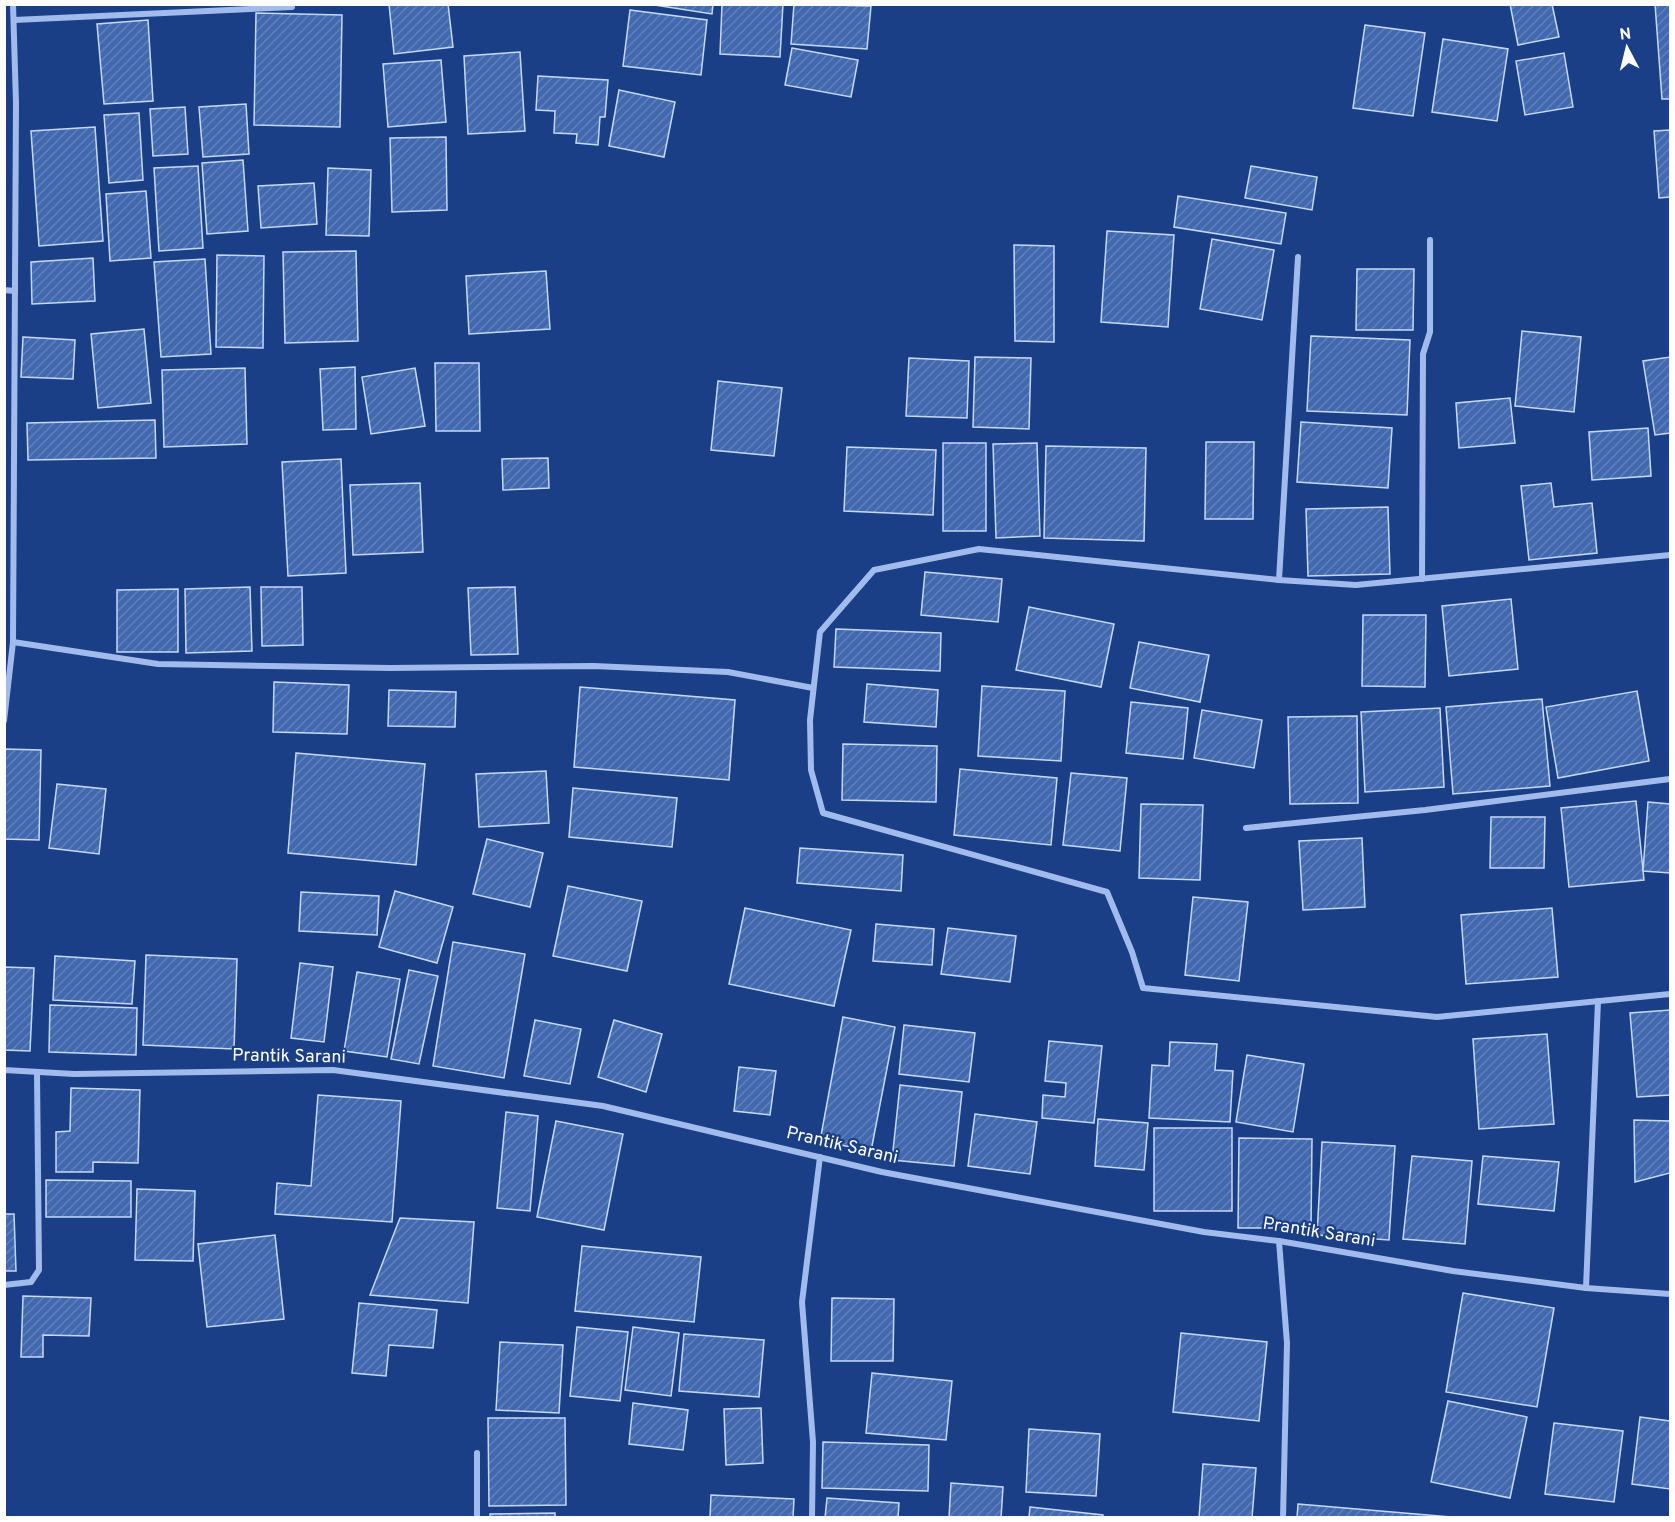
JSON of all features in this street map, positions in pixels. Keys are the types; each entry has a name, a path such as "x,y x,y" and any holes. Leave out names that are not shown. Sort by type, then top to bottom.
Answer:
{"street":[{"path":"4,721 13,642 16,103 13,4"},
{"path":"14,20 292,8"},
{"path":"1422,579 1423,354 1430,332 1431,240"},
{"path":"1279,580 1298,256"},
{"path":"4,290 15,291"},
{"path":"1671,555 1356,585 1279,580 979,549 874,570 820,632 810,720 811,770 822,813 1107,892 1132,952 1143,988 1437,1017 1671,994"},
{"path":"13,642 158,664 390,668 594,666 728,672 813,688"},
{"path":"1246,828 1425,810 1671,779"},
{"path":"1586,1288 1598,1001"},
{"name":"Prantik Sarani","path":"4,1070 74,1074 333,1070 603,1106 893,1174 1204,1232 1279,1241 1453,1271 1586,1288 1671,1294"},
{"path":"4,1285 31,1282 39,1270 37,1072"},
{"path":"812,1518 813,1442 802,1302 820,1157"},
{"path":"1279,1241 1287,1342 1283,1518"},
{"path":"477,1453 477,1518"}],"building":[{"path":"389,4 448,4 453,47 394,54"},
{"path":"648,4 713,4 712,14"},
{"path":"722,4 783,4 780,57 720,54"},
{"path":"794,4 871,6 867,49 791,44"},
{"path":"1510,4 1552,4 1559,37 1518,45"},
{"path":"1655,4 1670,4 1670,99 1662,99"},
{"path":"630,10 707,20 701,75 623,66"},
{"path":"256,13 342,15 340,127 254,125"},
{"path":"148,20 153,101 104,104 97,24"},
{"path":"1365,25 1425,33 1413,116 1353,108"},
{"path":"1443,39 1508,49 1497,121 1432,112"},
{"path":"792,48 858,60 851,97 785,85"},
{"path":"520,52 525,131 468,134 464,56"},
{"path":"1564,53 1573,107 1525,115 1516,61"},
{"path":"441,60 446,122 388,127 383,64"},
{"path":"538,76 608,80 605,117 600,117 598,145 576,143 577,134 554,133 555,111 536,110"},
{"path":"619,90 675,102 664,157 609,146"},
{"path":"246,104 249,154 203,157 199,107"},
{"path":"185,107 188,154 153,156 150,109"},
{"path":"139,113 143,180 109,183 104,115"},
{"path":"95,127 103,241 39,246 31,131"},
{"path":"1670,130 1670,197 1659,198 1654,131"},
{"path":"446,137 447,210 392,212 390,138"},
{"path":"243,160 248,231 207,234 202,163"},
{"path":"198,166 203,248 159,251 154,168"},
{"path":"1251,166 1317,177 1312,210 1245,198"},
{"path":"328,168 371,170 369,236 326,235"},
{"path":"314,183 317,224 261,228 258,186"},
{"path":"146,191 151,258 110,261 106,194"},
{"path":"1178,196 1286,213 1281,244 1174,227"},
{"path":"1107,231 1174,235 1168,327 1101,322"},
{"path":"1212,239 1274,250 1262,320 1200,309"},
{"path":"1014,245 1054,246 1054,342 1015,341"},
{"path":"356,251 358,341 285,343 283,252"},
{"path":"217,255 264,256 263,348 216,347"},
{"path":"93,258 95,301 32,304 31,262"},
{"path":"205,259 211,354 161,357 154,262"},
{"path":"1357,269 1414,269 1413,330 1356,330"},
{"path":"546,271 550,329 469,334 466,276"},
{"path":"144,329 151,403 98,408 91,334"},
{"path":"1522,331 1581,337 1574,412 1515,406"},
{"path":"1311,336 1410,340 1407,415 1307,411"},
{"path":"23,337 75,340 73,379 21,377"},
{"path":"975,357 1031,358 1029,429 973,427"},
{"path":"1670,357 1670,433 1655,435 1643,361"},
{"path":"909,358 969,361 967,418 906,416"},
{"path":"435,363 479,363 480,431 436,431"},
{"path":"355,367 356,429 323,430 320,369"},
{"path":"245,368 247,444 164,447 162,370"},
{"path":"415,368 425,426 371,434 362,377"},
{"path":"718,381 782,388 774,456 711,450"},
{"path":"1510,398 1515,443 1459,448 1456,403"},
{"path":"155,420 156,458 28,460 27,423"},
{"path":"1301,422 1392,428 1388,488 1297,482"},
{"path":"1648,428 1651,476 1592,480 1589,432"},
{"path":"1206,442 1254,442 1253,519 1205,519"},
{"path":"943,443 986,443 986,531 943,531"},
{"path":"1037,443 1040,536 996,538 993,444"},
{"path":"1046,446 1146,448 1144,541 1044,538"},
{"path":"847,447 936,450 933,515 844,511"},
{"path":"548,458 549,488 503,490 502,459"},
{"path":"341,459 346,573 288,576 282,462"},
{"path":"420,483 423,552 353,555 350,485"},
{"path":"1551,483 1554,507 1592,503 1597,553 1529,560 1521,486"},
{"path":"1388,507 1390,574 1308,576 1306,509"},
{"path":"925,572 1002,579 998,622 921,615"},
{"path":"250,587 252,651 186,653 185,589"},
{"path":"261,587 302,587 303,645 262,646"},
{"path":"515,587 518,654 471,655 468,588"},
{"path":"178,589 178,652 117,652 117,590"},
{"path":"1511,599 1518,669 1449,676 1442,606"},
{"path":"1029,607 1114,624 1101,687 1016,670"},
{"path":"1363,615 1426,615 1425,687 1362,686"},
{"path":"836,629 941,633 940,671 834,667"},
{"path":"1139,642 1209,655 1200,702 1130,688"},
{"path":"274,682 349,685 347,734 273,732"},
{"path":"867,684 938,690 936,727 864,722"},
{"path":"982,686 1065,691 1061,761 978,756"},
{"path":"580,687 735,700 729,780 574,767"},
{"path":"389,690 456,692 455,727 388,726"},
{"path":"1637,691 1649,761 1558,778 1546,707"},
{"path":"1542,699 1550,786 1453,794 1446,707"},
{"path":"1131,702 1188,708 1183,759 1126,753"},
{"path":"1440,708 1444,787 1365,792 1361,712"},
{"path":"1202,710 1262,720 1254,768 1194,758"},
{"path":"1357,716 1358,803 1290,804 1288,717"},
{"path":"843,744 937,746 936,802 842,800"},
{"path":"4,749 41,750 39,840 4,839"},
{"path":"296,753 425,764 416,865 288,853"},
{"path":"960,769 1057,778 1051,845 954,835"},
{"path":"546,771 549,823 479,827 476,774"},
{"path":"1071,773 1127,778 1120,851 1063,845"},
{"path":"57,784 106,789 99,854 49,848"},
{"path":"573,788 677,798 672,847 569,837"},
{"path":"1636,801 1644,880 1569,887 1561,808"},
{"path":"1648,802 1670,804 1670,873 1643,871"},
{"path":"1141,804 1203,805 1200,880 1139,878"},
{"path":"1491,817 1545,817 1544,868 1490,868"},
{"path":"1362,838 1365,907 1303,910 1299,841"},
{"path":"487,839 543,853 530,907 473,894"},
{"path":"800,848 903,855 901,891 797,883"},
{"path":"568,886 642,901 627,971 553,956"},
{"path":"395,891 453,907 437,963 379,947"},
{"path":"301,892 379,896 377,935 299,931"},
{"path":"1193,897 1248,902 1239,981 1185,975"},
{"path":"745,908 851,930 834,1006 729,984"},
{"path":"1552,908 1558,977 1466,984 1461,915"},
{"path":"876,924 934,929 932,965 873,961"},
{"path":"948,928 1016,936 1010,982 941,974"},
{"path":"453,942 525,954 504,1078 433,1066"},
{"path":"146,955 237,959 234,1049 143,1045"},
{"path":"55,956 135,961 132,1004 53,1000"},
{"path":"300,963 333,967 324,1042 291,1038"},
{"path":"4,967 34,968 30,1051 4,1050"},
{"path":"409,970 438,976 419,1064 391,1059"},
{"path":"357,972 400,979 387,1057 344,1051"},
{"path":"50,1005 137,1008 136,1055 49,1052"},
{"path":"1670,1010 1670,1095 1637,1097 1630,1013"},
{"path":"843,1017 895,1027 871,1151 820,1141"},
{"path":"535,1020 581,1029 570,1084 524,1076"},
{"path":"614,1020 662,1034 646,1092 598,1077"},
{"path":"904,1025 975,1033 969,1082 899,1074"},
{"path":"1547,1034 1554,1124 1479,1129 1473,1039"},
{"path":"1049,1041 1102,1046 1094,1123 1042,1118 1043,1095 1065,1097 1066,1083 1045,1081"},
{"path":"1170,1042 1217,1044 1215,1070 1233,1071 1230,1122 1149,1118 1152,1065 1169,1066"},
{"path":"1247,1055 1304,1064 1293,1132 1236,1122"},
{"path":"739,1067 776,1071 770,1115 734,1111"},
{"path":"900,1085 962,1092 954,1166 892,1160"},
{"path":"71,1088 140,1090 138,1163 93,1162 93,1172 56,1172 56,1132 70,1131"},
{"path":"318,1095 401,1101 392,1222 275,1214 277,1183 311,1186"},
{"path":"506,1112 538,1116 530,1211 497,1208"},
{"path":"975,1114 1037,1122 1030,1174 968,1166"},
{"path":"1098,1119 1148,1123 1144,1170 1095,1166"},
{"path":"1634,1120 1670,1121 1670,1173 1635,1182"},
{"path":"556,1121 623,1134 604,1230 537,1217"},
{"path":"1154,1128 1232,1128 1232,1211 1154,1211"},
{"path":"1239,1138 1312,1139 1311,1228 1238,1228"},
{"path":"1322,1142 1395,1146 1389,1240 1317,1235"},
{"path":"1412,1156 1472,1161 1465,1244 1403,1239"},
{"path":"1483,1156 1559,1162 1554,1211 1478,1204"},
{"path":"46,1180 131,1181 131,1217 46,1217"},
{"path":"137,1189 195,1191 193,1261 135,1260"},
{"path":"4,1214 14,1214 16,1271 4,1271"},
{"path":"400,1218 474,1222 468,1303 370,1295"},
{"path":"275,1235 284,1319 207,1327 198,1244"},
{"path":"582,1246 701,1257 694,1322 575,1311"},
{"path":"1463,1293 1554,1308 1537,1407 1446,1392"},
{"path":"23,1296 91,1298 89,1336 43,1335 43,1357 21,1357"},
{"path":"832,1298 894,1299 893,1361 831,1361"},
{"path":"359,1303 437,1310 433,1348 389,1345 386,1376 352,1373"},
{"path":"577,1327 628,1332 620,1401 570,1396"},
{"path":"633,1327 679,1333 671,1396 625,1390"},
{"path":"1181,1333 1267,1342 1259,1421 1173,1412"},
{"path":"684,1334 764,1340 759,1397 679,1391"},
{"path":"500,1342 563,1345 559,1413 496,1410"},
{"path":"872,1373 952,1381 946,1440 866,1433"},
{"path":"1448,1401 1527,1417 1510,1498 1431,1482"},
{"path":"633,1403 688,1410 683,1450 629,1444"},
{"path":"761,1408 763,1463 726,1465 724,1409"},
{"path":"1640,1417 1670,1421 1670,1489 1632,1484"},
{"path":"488,1418 565,1418 566,1505 489,1506"},
{"path":"1554,1423 1623,1431 1614,1502 1545,1494"},
{"path":"1029,1429 1100,1434 1096,1496 1026,1492"},
{"path":"823,1442 929,1445 928,1491 822,1488"},
{"path":"1203,1464 1256,1468 1252,1518 1199,1518"},
{"path":"951,1483 1003,1487 1001,1518 949,1518"},
{"path":"711,1495 794,1499 793,1518 710,1518"},
{"path":"827,1498 899,1503 898,1518 825,1518"},
{"path":"1298,1504 1463,1518 1297,1518"},
{"path":"1030,1507 1103,1515 1103,1518 1029,1518"},
{"path":"555,1513 555,1518 490,1518 490,1514"}]}
